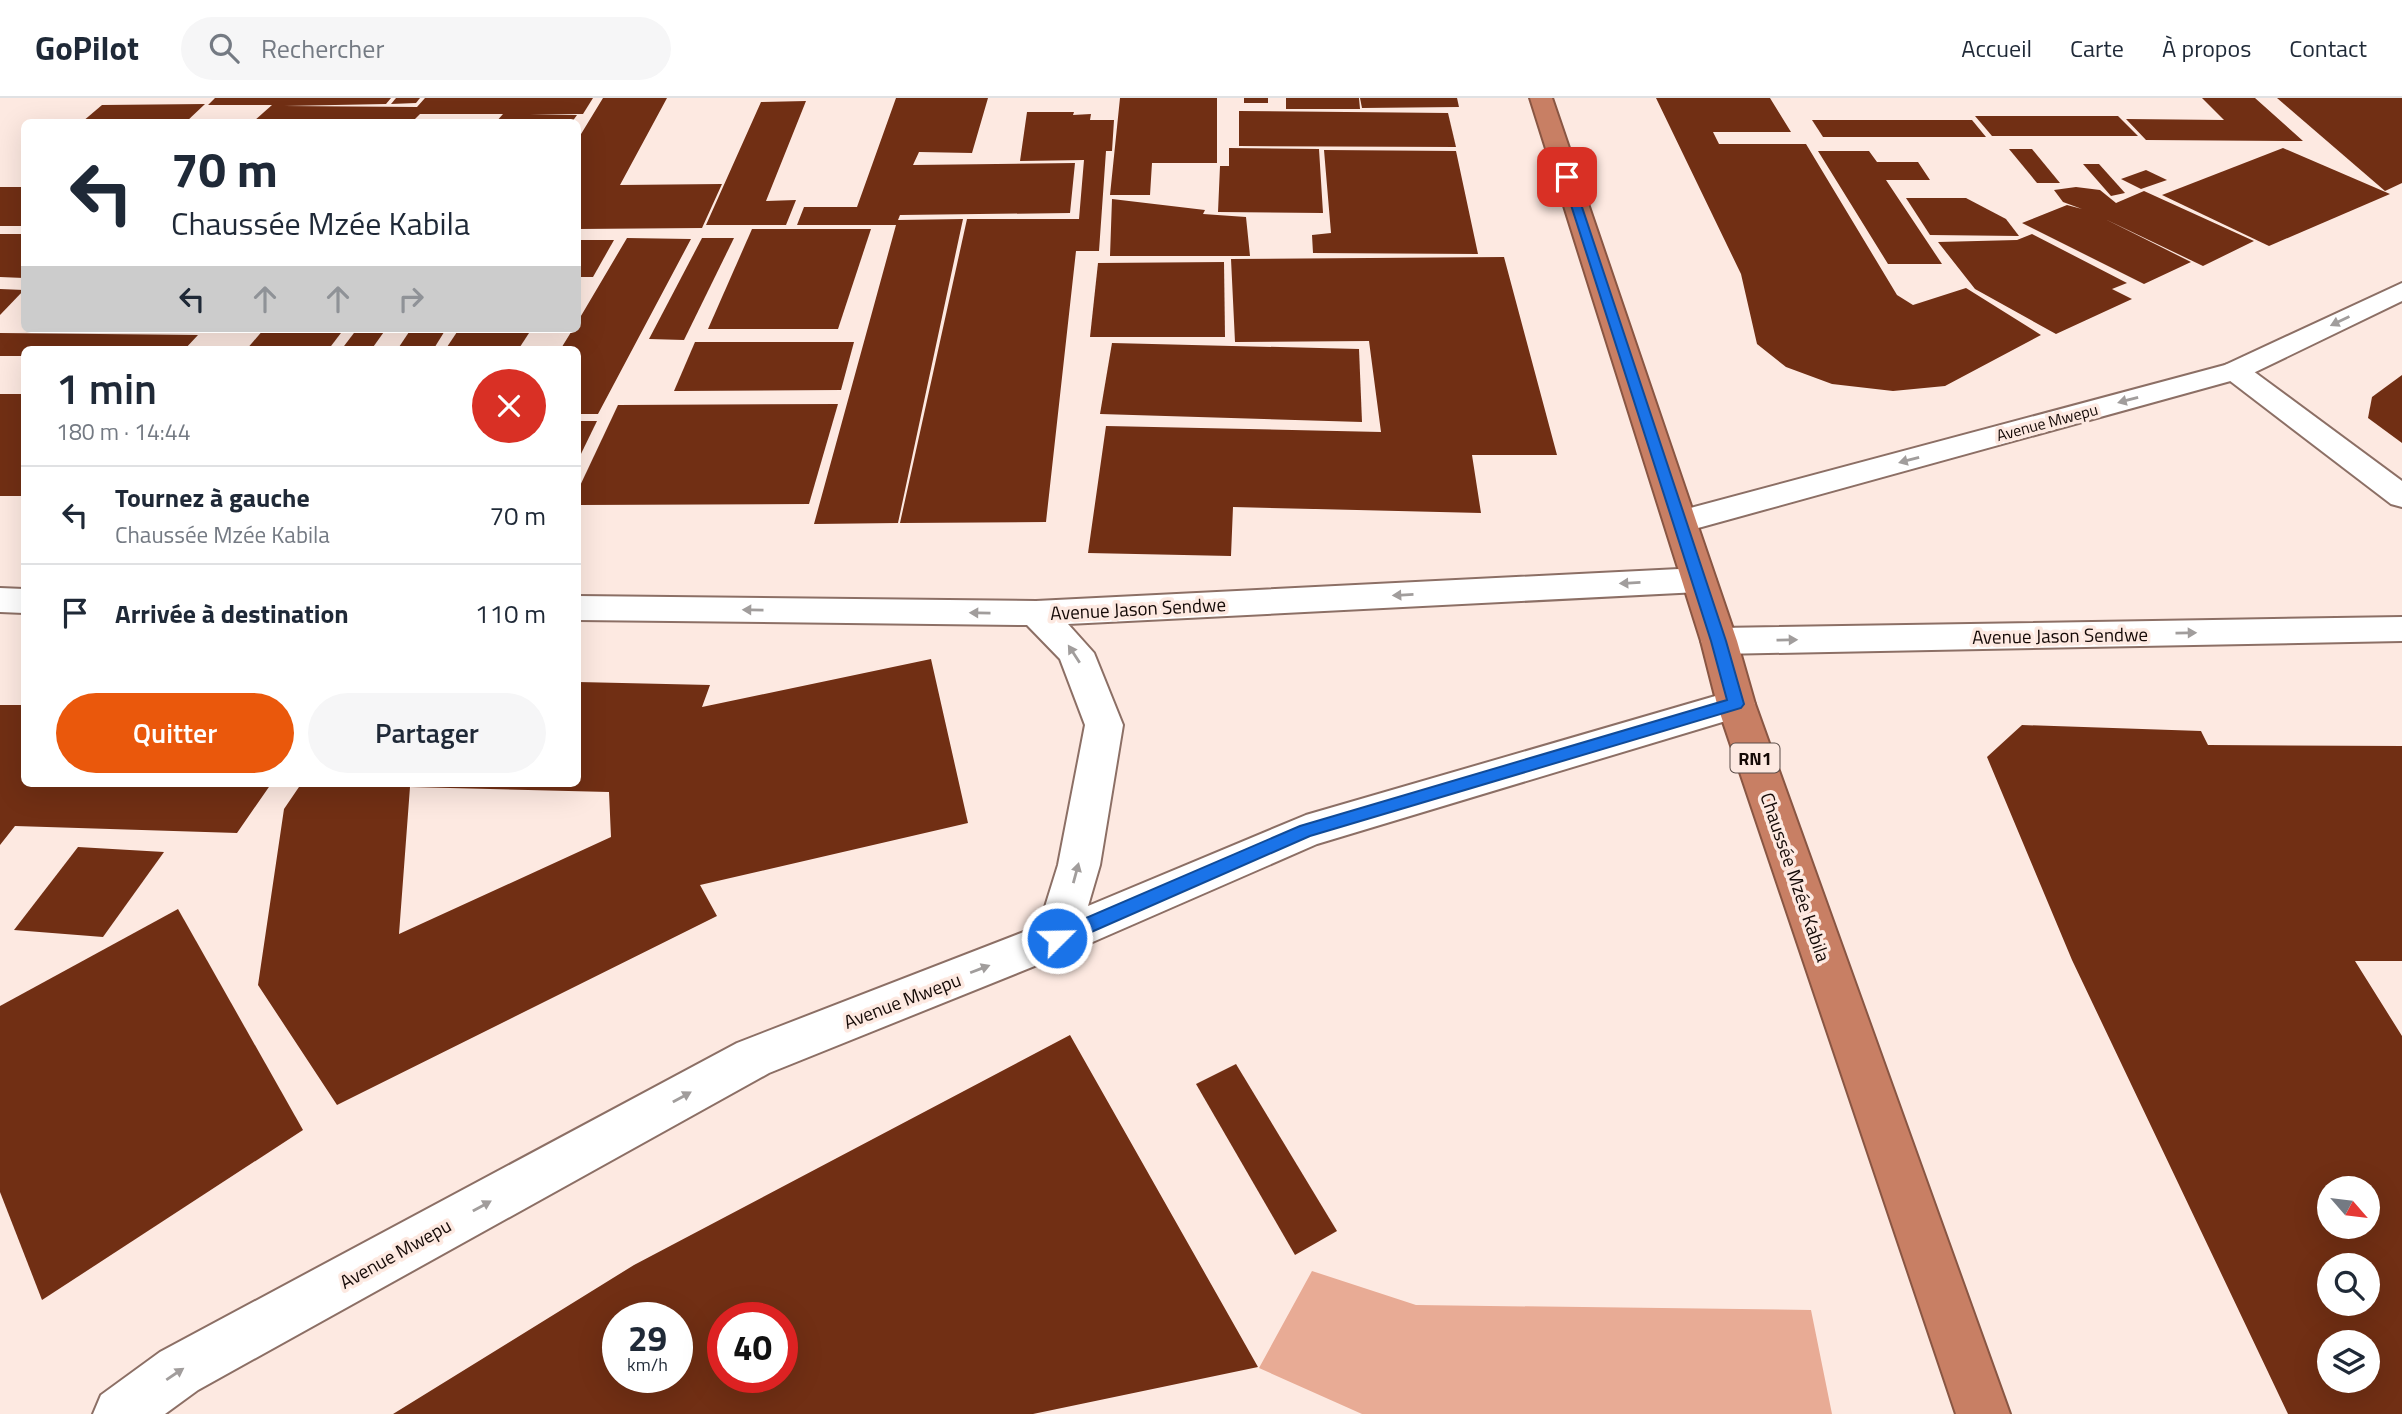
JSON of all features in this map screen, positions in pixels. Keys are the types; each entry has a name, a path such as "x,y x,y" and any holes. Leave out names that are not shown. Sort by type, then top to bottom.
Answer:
{"highway":[{"name":"Chaussée Mzée Kabila","path":"1541,98 1699,580 1736,704 1983,1414"}],"street":[{"name":"Avenue Mwepu","path":"1680,522 2235,371 2402,291"},
{"path":"2235,371 2402,497"},
{"name":"Avenue Jason Sendwe","path":"581,608 1036,613 1699,580"},
{"path":"0,600 21,601"},
{"path":"1036,613 1076,653 1104,725 1079,865 1057,938"},
{"name":"Avenue Jason Sendwe","path":"1718,641 2402,629"},
{"name":"Avenue Mwepu","path":"120,1414 178,1371 753,1058 1057,938 1306,831 1736,704"}],"shaded area":[{"path":"1312,1271 1416,1305 1811,1310 1832,1414 1362,1414 1259,1368"}],"building":[{"path":"215,98 391,98 386,104 284,106 417,107 425,98 593,98 583,114 530,114 577,115 574,119 499,119 503,114 420,114 415,119 256,119 272,105 208,105"},
{"path":"396,98 420,98 416,103 391,104"},
{"path":"603,98 667,98 620,185 722,184 702,228 581,229 581,134"},
{"path":"896,98 988,98 972,153 919,152 913,165 1075,163 1070,213 900,215 898,220 963,219 898,523 814,524 896,225 797,225 804,207 857,207"},
{"path":"1120,98 1217,98 1217,163 1152,163 1150,195 1110,195"},
{"path":"1244,98 1268,98 1268,103 1244,103"},
{"path":"1286,98 1359,98 1360,109 1286,109"},
{"path":"1360,98 1457,98 1459,107 1362,108"},
{"path":"1656,98 1770,98 1791,132 1713,132 1719,144 1806,144 1897,295 1913,305 1966,288 2041,335 1945,386 1893,391 1832,384 1786,367 1757,344 1741,274"},
{"path":"2202,98 2255,98 2303,141 2146,140 2126,119 2224,120"},
{"path":"2277,98 2402,98 2402,183 2385,191"},
{"path":"806,101 766,201 796,200 786,225 706,225 761,102"},
{"path":"205,104 189,119 86,119 102,105"},
{"path":"1239,111 1448,113 1456,147 1239,146"},
{"path":"1027,112 1074,112 1073,115 1091,114 1090,120 1114,120 1112,151 1106,151 1099,251 1076,251 1046,522 900,523 967,219 1079,219 1084,160 1020,161"},
{"path":"1975,116 2118,116 2138,136 1992,136"},
{"path":"1812,120 1972,120 1986,137 1823,137"},
{"path":"1229,148 1319,149 1323,213 1218,212 1220,166 1229,166"},
{"path":"2283,148 2390,194 2269,246 2162,195"},
{"path":"2009,149 2032,149 2060,183 2037,183"},
{"path":"1324,150 1456,151 1478,254 1313,253 1312,235 1331,233"},
{"path":"1818,151 1869,151 1877,162 1918,162 1930,180 1886,180 1942,264 1888,264"},
{"path":"2083,164 2099,164 2125,193 2111,196"},
{"path":"2146,170 2167,180 2141,189 2121,179"},
{"path":"0,187 21,187 21,226 0,226"},
{"path":"2076,187 2100,190 2116,203 2144,191 2254,241 2203,266 2105,219 2191,262 2144,284 2022,223 2067,205 2082,209 2063,202 2054,190"},
{"path":"1906,198 1966,198 2006,219 2019,236 1930,235"},
{"path":"1112,199 1205,210 1203,214 1246,217 1250,256 1110,256"},
{"path":"752,229 871,229 838,329 708,329"},
{"path":"0,234 21,234 21,278 0,277"},
{"path":"2032,234 2127,283 2112,289 2132,299 2056,334 1975,289 1938,242 2017,240"},
{"path":"627,238 691,239 598,414 581,414 581,346 562,346 571,333 581,333 581,316"},
{"path":"702,238 734,238 684,340 649,339"},
{"path":"581,240 614,240 593,277 581,277"},
{"path":"1504,257 1557,455 1472,455 1481,513 1233,507 1231,556 1088,553 1106,426 1381,432 1369,341 1235,342 1231,259"},
{"path":"1224,262 1225,337 1090,337 1098,263"},
{"path":"0,289 21,290 21,293 0,315"},
{"path":"0,333 198,335 188,346 21,346 21,356 0,356"},
{"path":"261,333 341,333 331,346 249,346"},
{"path":"354,333 383,333 374,346 344,346"},
{"path":"408,333 444,333 435,346 400,346"},
{"path":"456,333 529,333 521,346 448,346"},
{"path":"695,342 854,342 841,390 674,391"},
{"path":"1112,343 1359,349 1362,422 1100,414"},
{"path":"2402,375 2402,443 2368,418 2372,397"},
{"path":"0,394 21,394 21,496 0,496"},
{"path":"838,404 809,504 581,505 581,484 618,405"},
{"path":"581,421 597,421 581,454"},
{"path":"931,659 968,823 700,885 717,916 337,1105 258,985 284,809 299,787 410,787 581,787 581,682 710,685 702,707","holes":["410,787 609,792 611,837 399,934"]},
{"path":"0,705 21,705 21,787 269,787 237,833 15,826 0,845"},
{"path":"2022,725 2201,731 2208,745 2402,746 2402,961 2355,961 2402,1036 2402,1414 2288,1414 2072,960 1987,757"},
{"path":"78,847 164,852 103,937 14,930"},
{"path":"178,909 303,1130 42,1300 0,1192 0,1006"},
{"path":"1070,1035 1258,1367 1033,1414 393,1414 634,1265"},
{"path":"1236,1064 1337,1231 1295,1255 1196,1084"}],"route":[{"path":"1057,938 1306,831 1736,704 1567,177"}]}
